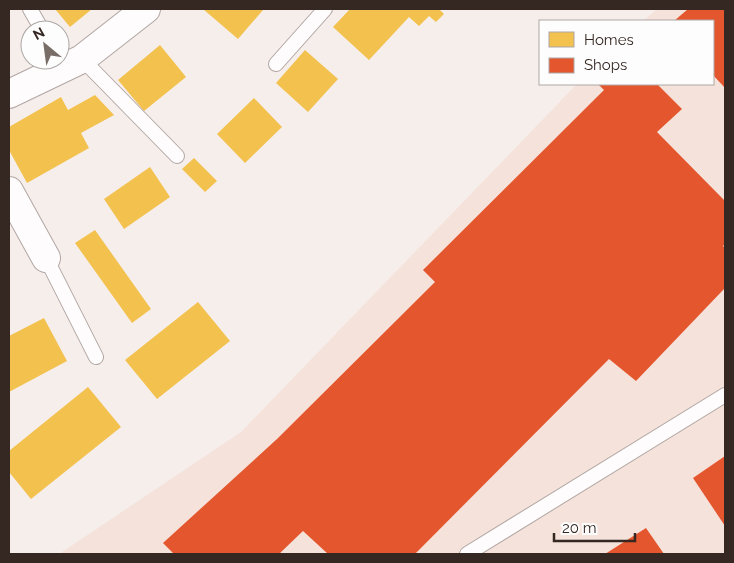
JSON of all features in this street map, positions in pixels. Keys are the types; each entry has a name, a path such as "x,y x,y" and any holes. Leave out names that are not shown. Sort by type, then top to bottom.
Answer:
{"street":[{"path":"70,61 146,9"},
{"path":"9,94 53,70"},
{"path":"9,191 46,258"}],"lane":[{"path":"30,9 36,20"},
{"path":"276,64 325,9"},
{"path":"70,64 177,156"},
{"path":"46,258 96,357"},
{"path":"467,554 725,395"}],"shaded area":[{"path":"657,9 725,9 725,554 59,554 241,432 576,85 714,85 714,20 644,20"}],"building: Homes":[{"path":"55,9 92,9 70,27 70,20 64,20"},
{"path":"203,9 262,9 263,10 238,39"},
{"path":"350,9 439,9 444,14 436,22 429,16 419,26 409,17 369,60 333,27"},
{"path":"160,45 186,77 144,111 118,80"},
{"path":"305,50 338,79 308,112 276,83"},
{"path":"95,95 114,115 81,133 89,148 27,183 9,150 9,127 61,97 68,110"},
{"path":"254,98 282,127 245,163 217,134"},
{"path":"194,158 217,181 205,192 182,169"},
{"path":"150,167 170,197 124,229 104,199"},
{"path":"95,230 151,309 132,323 75,243"},
{"path":"198,302 230,341 157,399 125,360"},
{"path":"44,318 67,361 9,392 9,336"},
{"path":"88,387 121,427 31,499 9,472 9,451"}],"building: Shops":[{"path":"688,9 725,9 725,88 714,76 714,20 675,20"},
{"path":"599,85 658,85 682,109 657,132 725,201 725,244 723,246 725,248 725,288 636,381 609,359 415,554 328,554 303,531 279,554 174,554 163,543 277,439 435,282 423,270 604,90"},
{"path":"725,456 725,526 693,478"},
{"path":"646,528 664,554 605,554"}]}
